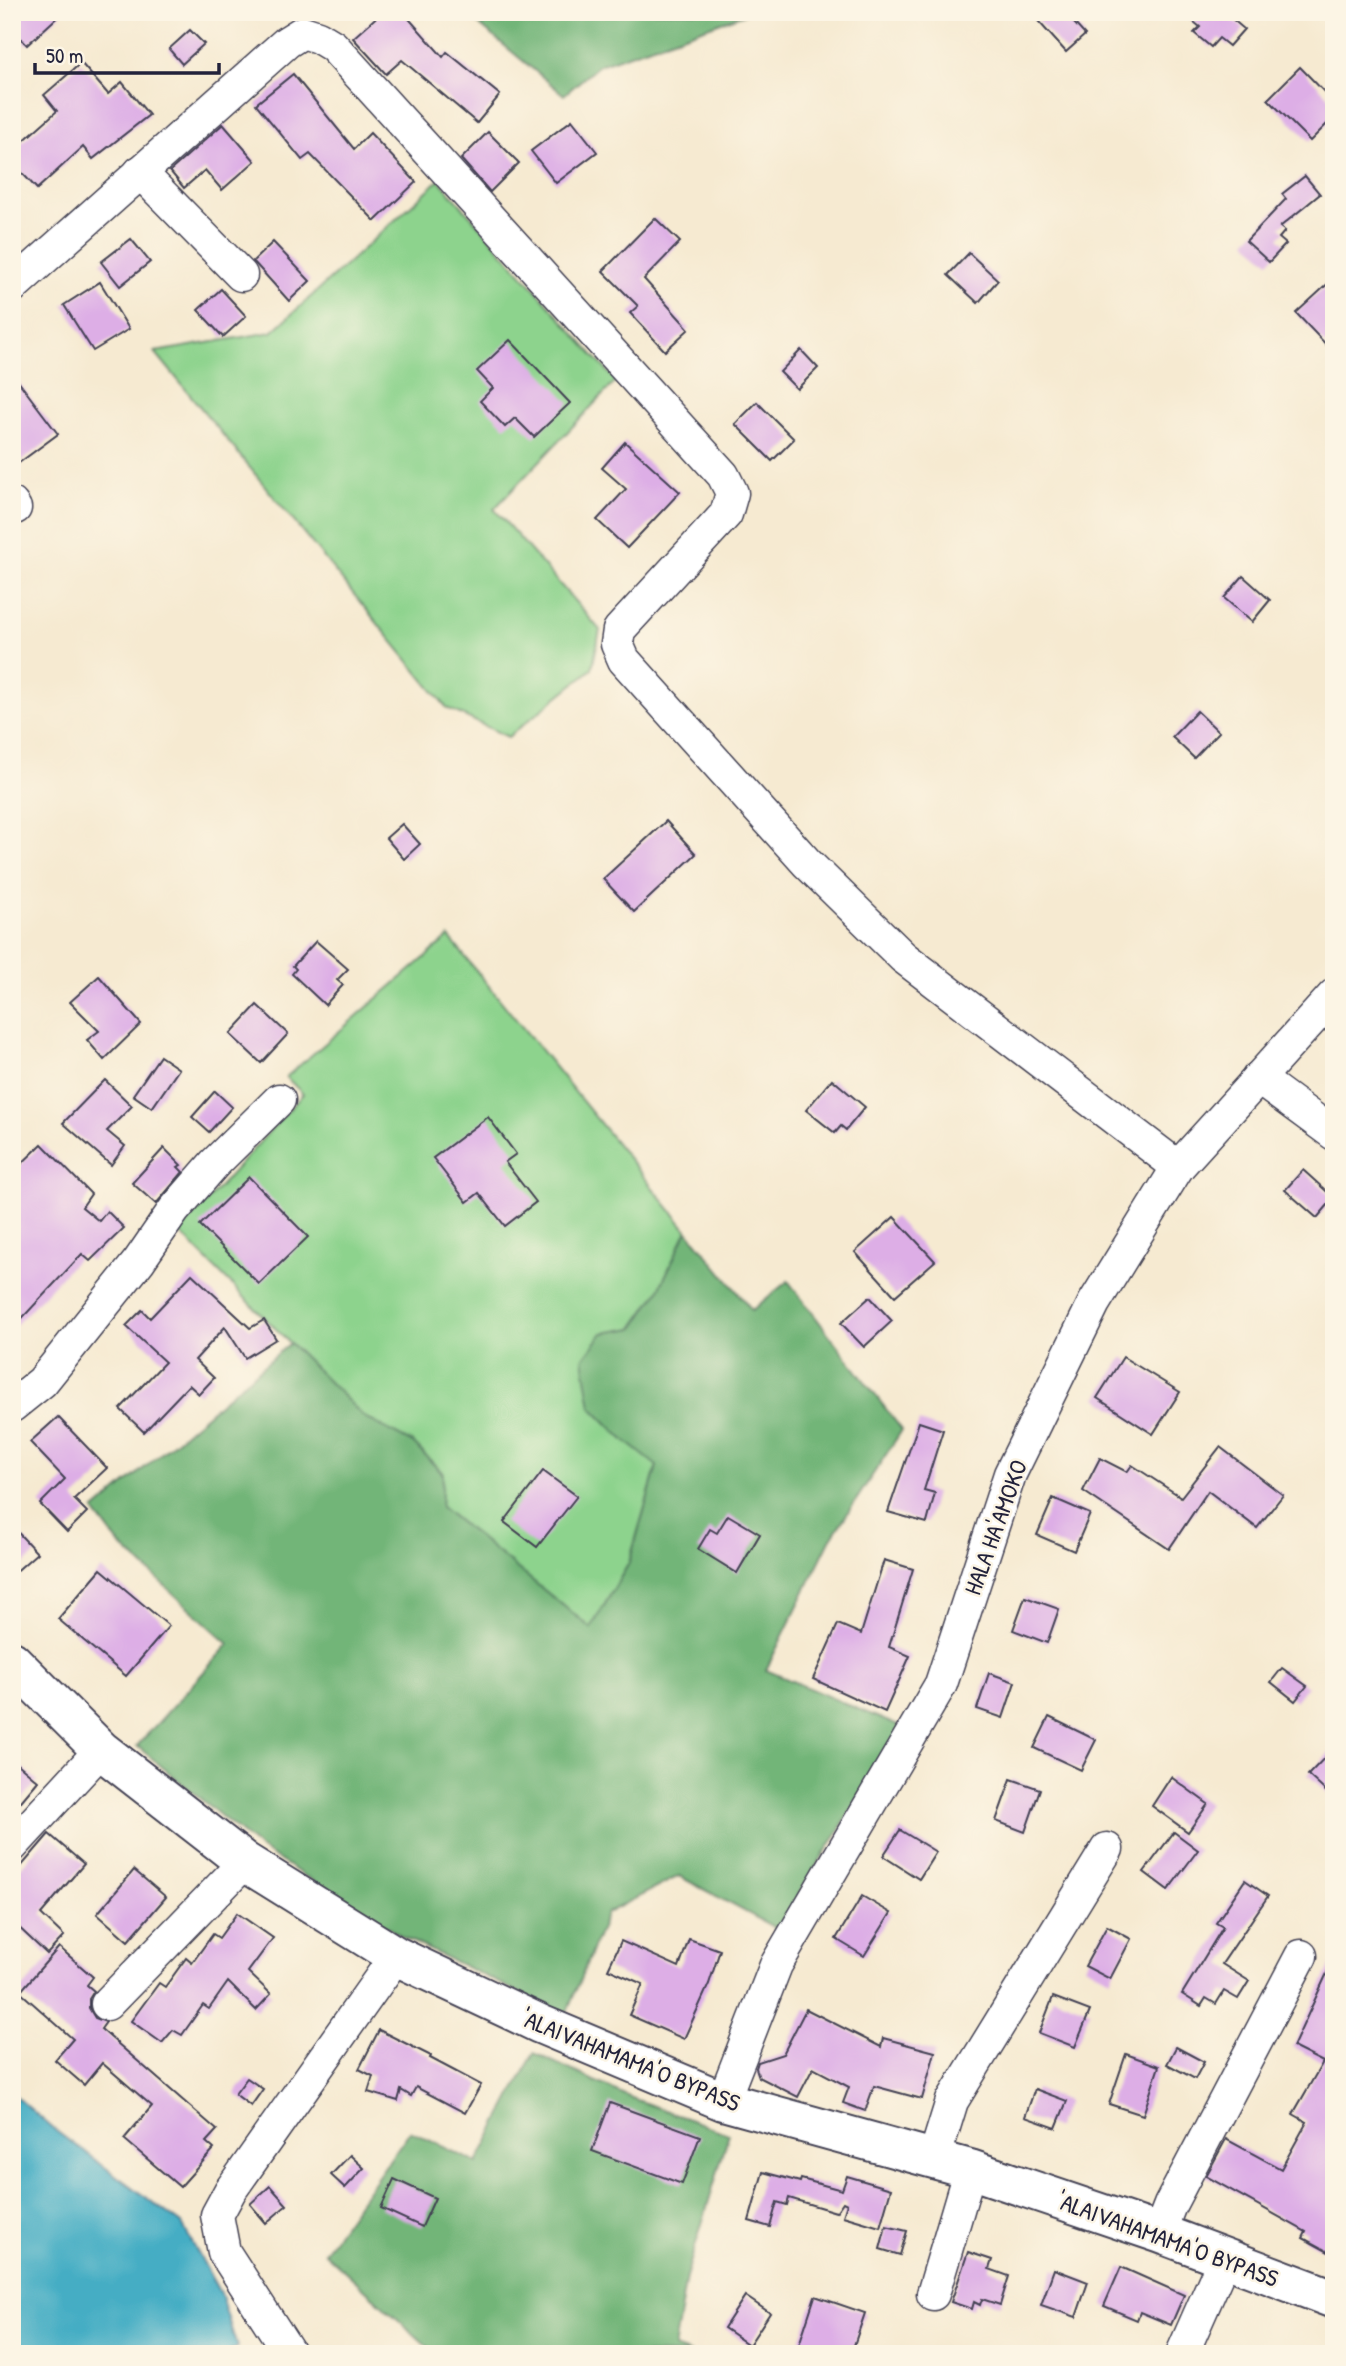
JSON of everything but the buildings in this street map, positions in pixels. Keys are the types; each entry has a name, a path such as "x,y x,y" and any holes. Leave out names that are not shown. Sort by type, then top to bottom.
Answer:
{"main road":[{"name":"'ALAIVAHAMAMA'O BYPASS","path":"12,1661 101,1750 245,1862 396,1956 540,2024 723,2101 952,2164 1159,2233 1334,2299"}],"street":[{"path":"12,287 287,42 303,32 333,46 723,475 732,492 726,514 619,630 617,644 624,660 807,863 903,957 1178,1167"},
{"path":"141,172 241,275"},
{"name":"HALA HA'AMOKO","path":"723,2101 776,1965 941,1684 1010,1474 1094,1303 1178,1167 1334,995"},
{"path":"1258,1078 1334,1134"},
{"path":"12,1406 42,1382 139,1261 174,1210 206,1173 279,1100"},
{"path":"12,1846 101,1750"},
{"path":"933,2294 952,2164 952,2101 1107,1849"},
{"path":"107,2004 245,1862"},
{"path":"290,2354 224,2252 216,2215 230,2191 396,1956"},
{"path":"1159,2233 1170,2205 1301,1956"},
{"path":"1182,2354 1225,2257"}],"green space":[{"path":"464,12 750,12 599,65 564,95"},
{"path":"439,180 616,381 494,509 600,630 592,669 508,737 447,708 155,352 272,332"},
{"path":"449,937 687,1230 658,1292 633,1328 603,1333 591,1407 623,1439 657,1465 629,1563 591,1628 441,1507 443,1473 413,1443 364,1417 179,1232 303,1094 286,1077"},
{"path":"687,1230 752,1310 788,1281 902,1430 830,1540 766,1670 903,1728 777,1929 679,1876 607,1913 566,2015 405,1938 258,1847 137,1746 229,1644 119,1544 94,1511 290,1343 364,1417 413,1443 443,1474 441,1507 591,1628 629,1563 657,1466 623,1439 591,1407 583,1359 603,1333 634,1328 658,1292"},
{"path":"534,2053 629,2097 729,2134 686,2277 674,2348 691,2354 436,2354 324,2252 410,2131 477,2163"}],"water":[{"path":"12,2093 56,2131 182,2224 220,2293 237,2347 228,2354 12,2354"}]}
